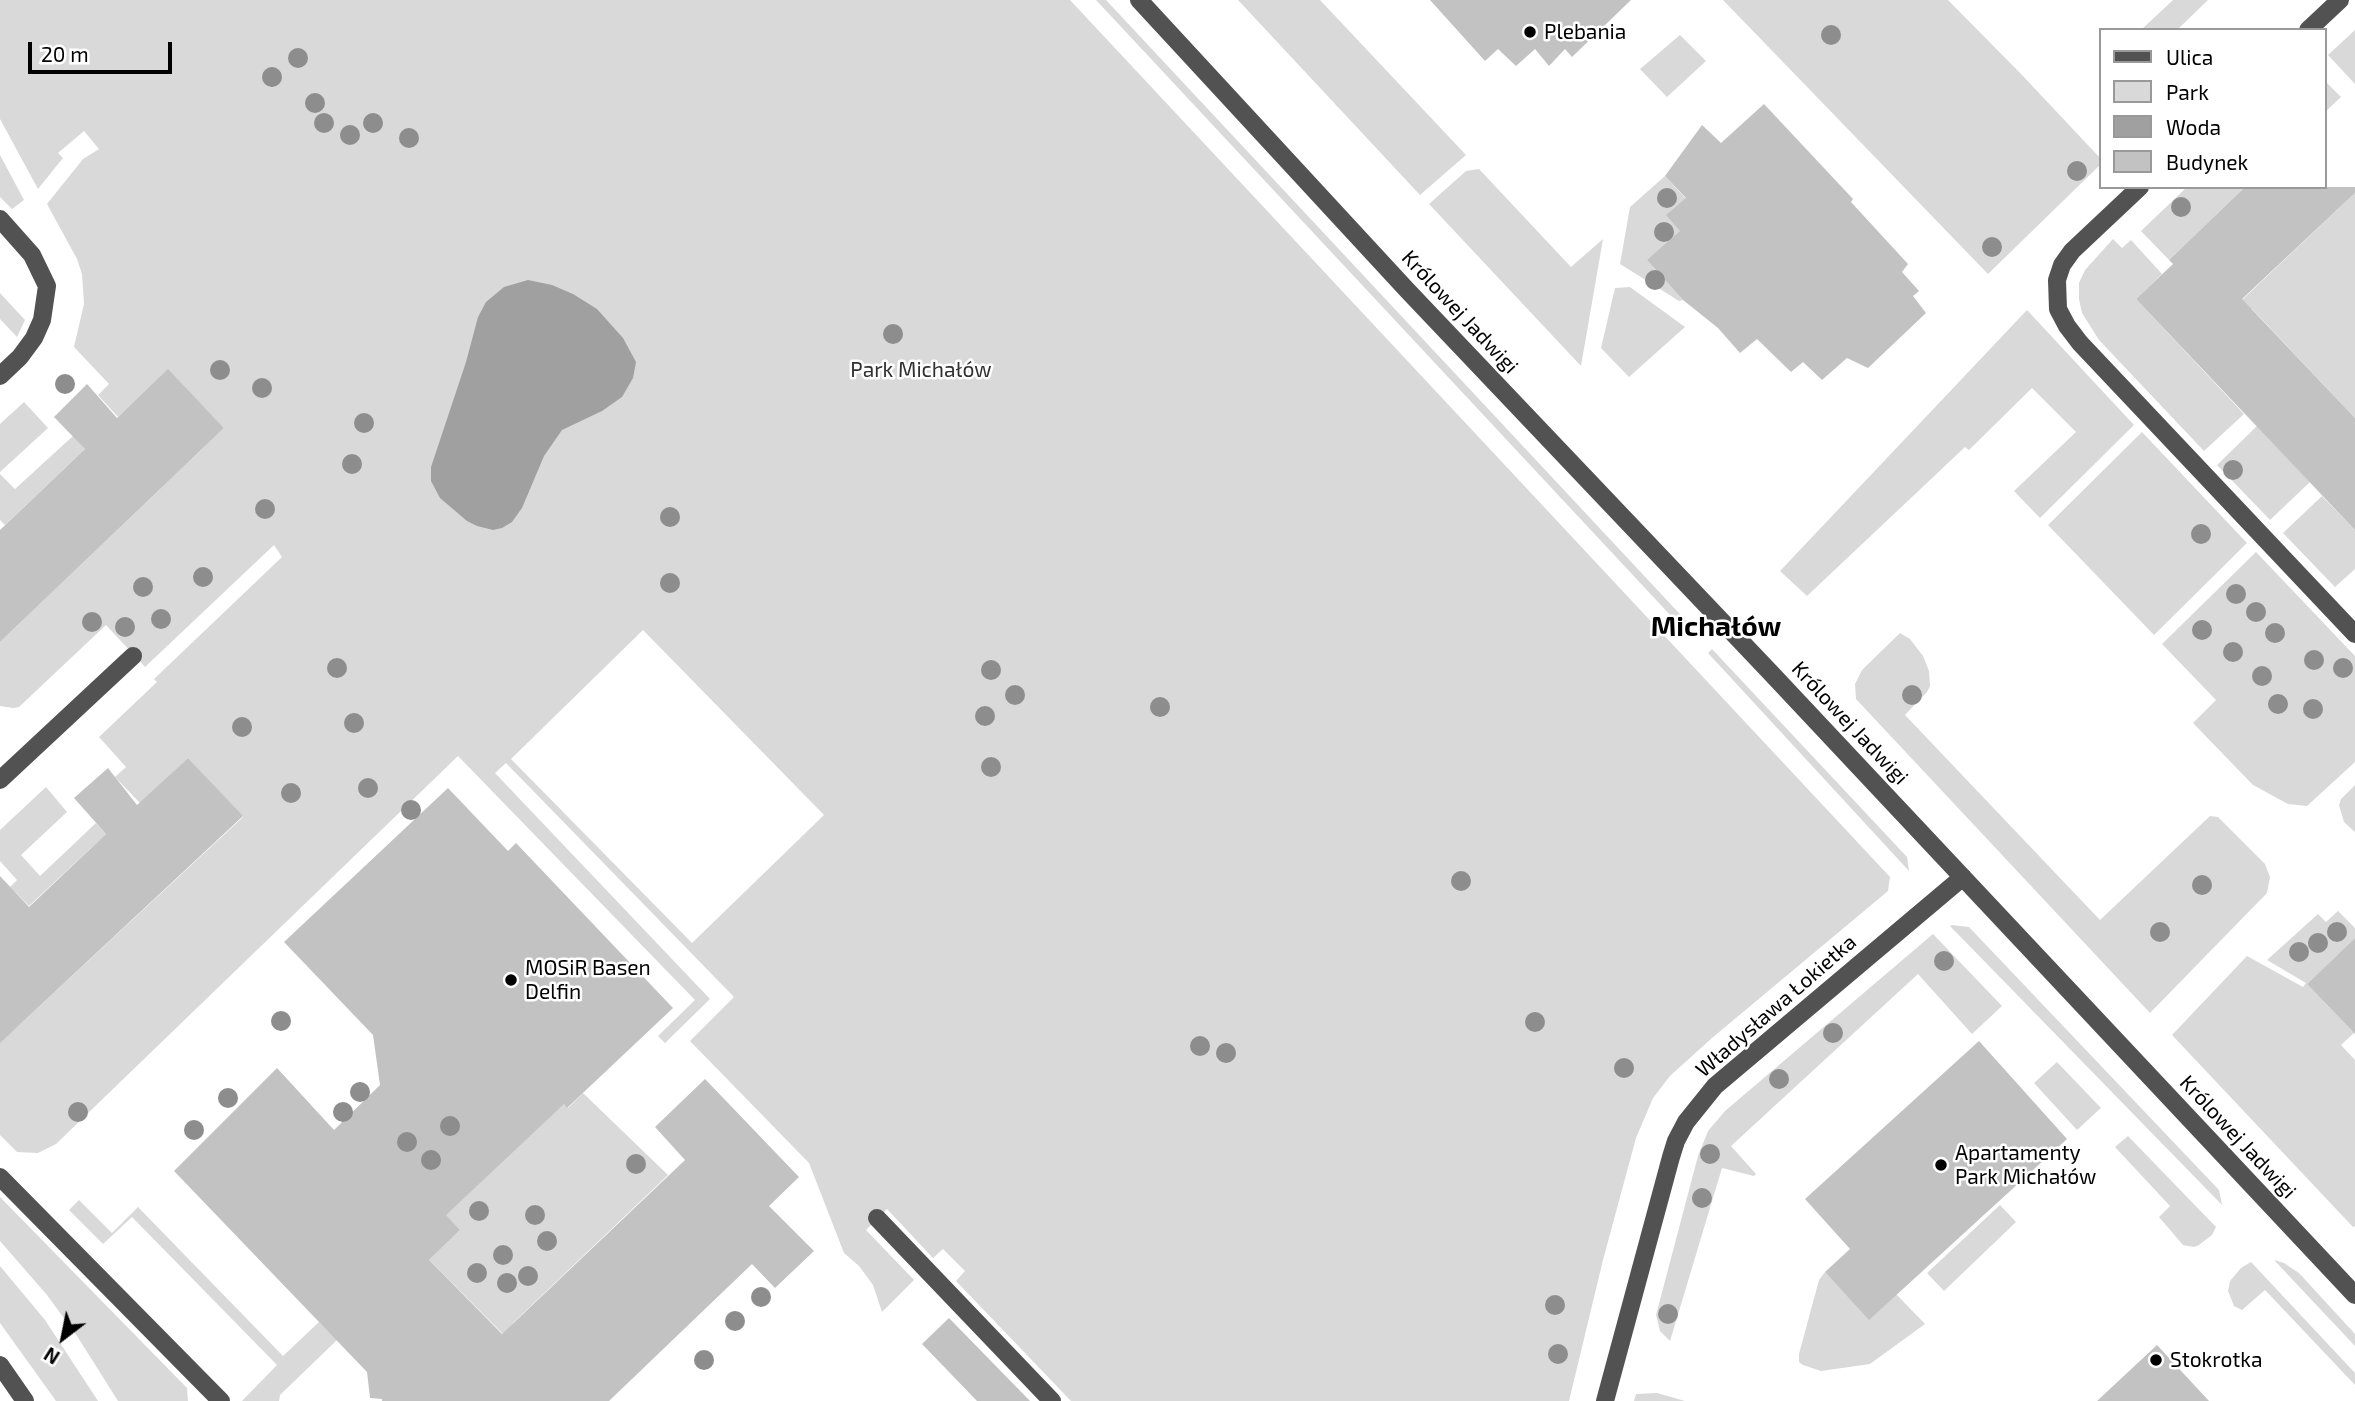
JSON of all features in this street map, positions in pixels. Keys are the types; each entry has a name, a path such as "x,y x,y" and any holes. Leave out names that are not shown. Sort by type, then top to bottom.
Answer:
{"street":[{"name":"Królowej Jadwigi","path":"1139,0 1407,290 2355,1294"},
{"path":"2310,28 2340,0"},
{"path":"2138,189 2072,251 2062,265 2056,295 2062,318 2080,343 2355,634"},
{"path":"0,219 33,255 47,286 42,320 34,338 0,376"},
{"path":"0,780 133,656"},
{"name":"Władysława Łokietka","path":"1605,1401 1674,1149 1686,1122 1715,1086 1963,877"},
{"path":"0,1177 221,1401"},
{"path":"877,1219 1052,1401"},
{"path":"0,1365 25,1401"}],"green space":[{"name":"Park Michałów","path":"0,0 1070,0 1890,877 1888,891 1712,1038 1670,1076 1653,1098 1636,1138 1569,1401 1071,1401 956,1281 965,1271 943,1249 933,1258 887,1209 866,1230 914,1280 882,1312 873,1285 859,1266 844,1253 809,1163 690,1041 734,997 506,763 495,773 710,999 665,1043 658,1036 695,1000 458,756 56,1144 38,1153 17,1152 0,1135 0,1012 16,1028 243,817 188,758 140,803 115,777 126,767 99,737 157,682 154,679 282,557 274,545 145,667 106,625 19,707 0,706 0,642 224,428 168,370 118,417 98,395 109,384 74,347 84,304 82,274 77,259 47,204 83,159 99,149 84,131 58,153 63,158 38,189 0,119","holes":["643,630 824,815 692,943 511,759"]},
{"path":"1096,0 1106,0 1692,627 1686,632"},
{"path":"1238,0 1320,0 1466,155 1420,195"},
{"path":"1723,0 1948,0 2022,75 2100,158 2100,165 1988,274"},
{"path":"2173,0 2208,0 2179,28 2143,28"},
{"path":"2355,30 2355,84 2328,55"},
{"path":"1680,35 1706,61 1667,97 1640,69"},
{"path":"2327,83 2341,97 2327,110"},
{"path":"0,155 24,200 12,209 0,197"},
{"path":"1479,169 1571,267 1603,239 1581,366 1429,204 1466,171"},
{"path":"1665,176 1689,202 1691,242 1647,260 1683,300 1679,301 1620,264 1630,207"},
{"path":"2185,189 2243,189 2169,260 2141,231"},
{"path":"2355,193 2355,418 2252,309 2226,315"},
{"path":"2113,239 2122,248 2131,240 2162,274 2136,299 2244,414 2204,451 2099,340 2082,313 2079,283 2085,270"},
{"path":"1630,287 1685,327 1629,377 1601,348 1615,288"},
{"path":"0,293 25,320 17,337 0,319"},
{"path":"2027,310 2134,425 2040,518 2014,491 2076,432 2032,388 1969,450 1965,447 1807,596 1780,571"},
{"path":"24,402 48,428 0,472 0,424"},
{"path":"2257,426 2310,482 2270,520 2217,465"},
{"path":"2142,432 2247,543 2154,635 2048,525"},
{"path":"73,436 85,449 5,525 0,520 0,474 15,489"},
{"path":"2322,496 2355,530 2355,569 2335,587 2283,533"},
{"path":"2256,552 2355,656 2355,762 2307,806 2288,804 2253,785 2193,723 2216,700 2162,644"},
{"path":"1900,633 1910,639 1923,656 1929,671 1930,686 1905,715 2100,920 2210,816 2218,817 2265,864 2270,877 2267,893 2150,1013 1856,699 1855,684 1862,670"},
{"path":"1712,649 1907,857 1909,871 1708,653"},
{"path":"2355,785 2355,832 2344,822 2339,805 2341,799"},
{"path":"46,787 67,812 21,855 40,876 96,823 106,834 29,906 10,887 17,880 0,861 0,830"},
{"path":"2338,911 2355,928 2355,938 2307,984 2354,1033 2341,1045 2355,1060 2353,1227 2172,1035 2247,956 2303,987 2306,983 2267,960 2318,914 2326,922"},
{"path":"1950,926 1969,927 2219,1190 2222,1205"},
{"path":"1933,934 2002,1006 1972,1034 1918,974 1731,1146 1756,1174 1754,1176 1722,1168 1670,1341 1660,1331 1656,1315 1698,1156 1708,1131 1725,1111"},
{"path":"2057,1062 2101,1108 2077,1130 2034,1083"},
{"path":"583,1093 668,1175 513,1323 505,1336 429,1260 460,1230 368,1135 564,1104 568,1108"},
{"path":"2128,1136 2216,1227 2212,1235 2199,1245 2183,1245 2159,1217 2170,1206 2115,1147"},
{"path":"0,1197 187,1388 188,1401 118,1401 77,1336 47,1295 0,1241"},
{"path":"79,1200 112,1233 138,1207 283,1356 319,1322 337,1340 280,1395 279,1401 242,1401 277,1365 132,1217 103,1244 69,1210"},
{"path":"2000,1205 2016,1222 1944,1291 1927,1273"},
{"path":"2274,1260 2299,1273 2355,1334 2355,1346"},
{"path":"2251,1262 2355,1373 2355,1385 2265,1290 2242,1310 2234,1306 2228,1291 2230,1281 2241,1268"},
{"path":"0,1266 45,1320 98,1401 56,1401 0,1323"},
{"path":"1825,1272 1869,1319 1896,1294 1925,1324 1870,1364 1821,1371 1803,1365 1799,1362 1799,1354 1819,1280"},
{"path":"1657,1393 1685,1401 1634,1401 1636,1394"}],"water":[{"path":"528,280 552,285 597,309 623,338 636,362 633,378 622,397 602,411 562,430 544,456 522,508 512,522 493,530 467,521 440,498 431,481 431,467 478,317 486,302 504,287"}],"building":[{"name":"Plebania","path":"1430,0 1631,0 1572,57 1565,49 1549,66 1535,49 1516,66 1498,49 1485,61"},
{"path":"1764,104 1853,199 1851,202 1908,264 1902,272 1919,291 1913,296 1926,313 1868,368 1847,358 1822,380 1803,362 1791,372 1757,339 1740,353 1718,328 1683,300 1647,260 1680,231 1666,215 1686,198 1665,176 1702,125 1721,143"},
{"path":"2355,187 2355,193 2242,299 2355,418 2355,530 2136,299 2173,264 2169,260 2243,189"},
{"path":"168,369 224,428 0,642 0,530 85,449 54,417 87,384 117,418"},
{"path":"188,758 243,816 0,1043 0,876 29,907 106,834 74,798 108,768 137,805"},
{"path":"448,788 508,851 516,843 673,1008 567,1108 564,1104 446,1215 460,1230 429,1260 502,1334 685,1160 655,1127 705,1079 799,1177 769,1206 814,1251 775,1288 752,1264 609,1401 382,1401 370,1398 367,1372 174,1171 277,1068 334,1130 380,1085 373,1035 284,942"},
{"path":"2355,938 2355,1034 2307,984"},
{"name":"Apartamenty Park Michałów","path":"1979,1041 2067,1139 1869,1320 1825,1272 1850,1249 1805,1199"},
{"path":"949,1318 1030,1401 977,1401 922,1344"},
{"name":"Stokrotka","path":"2157,1345 2209,1401 2097,1401"}],"place":[{"name":"Plebania","path":"1530,32"},
{"name":"MOSiR Basen Delfin","path":"511,980"},
{"name":"Apartamenty Park Michałów","path":"1941,1165"},
{"name":"Stokrotka","path":"2156,1360"}],"district":[{"name":"Michałów","path":"1716,627"}]}
